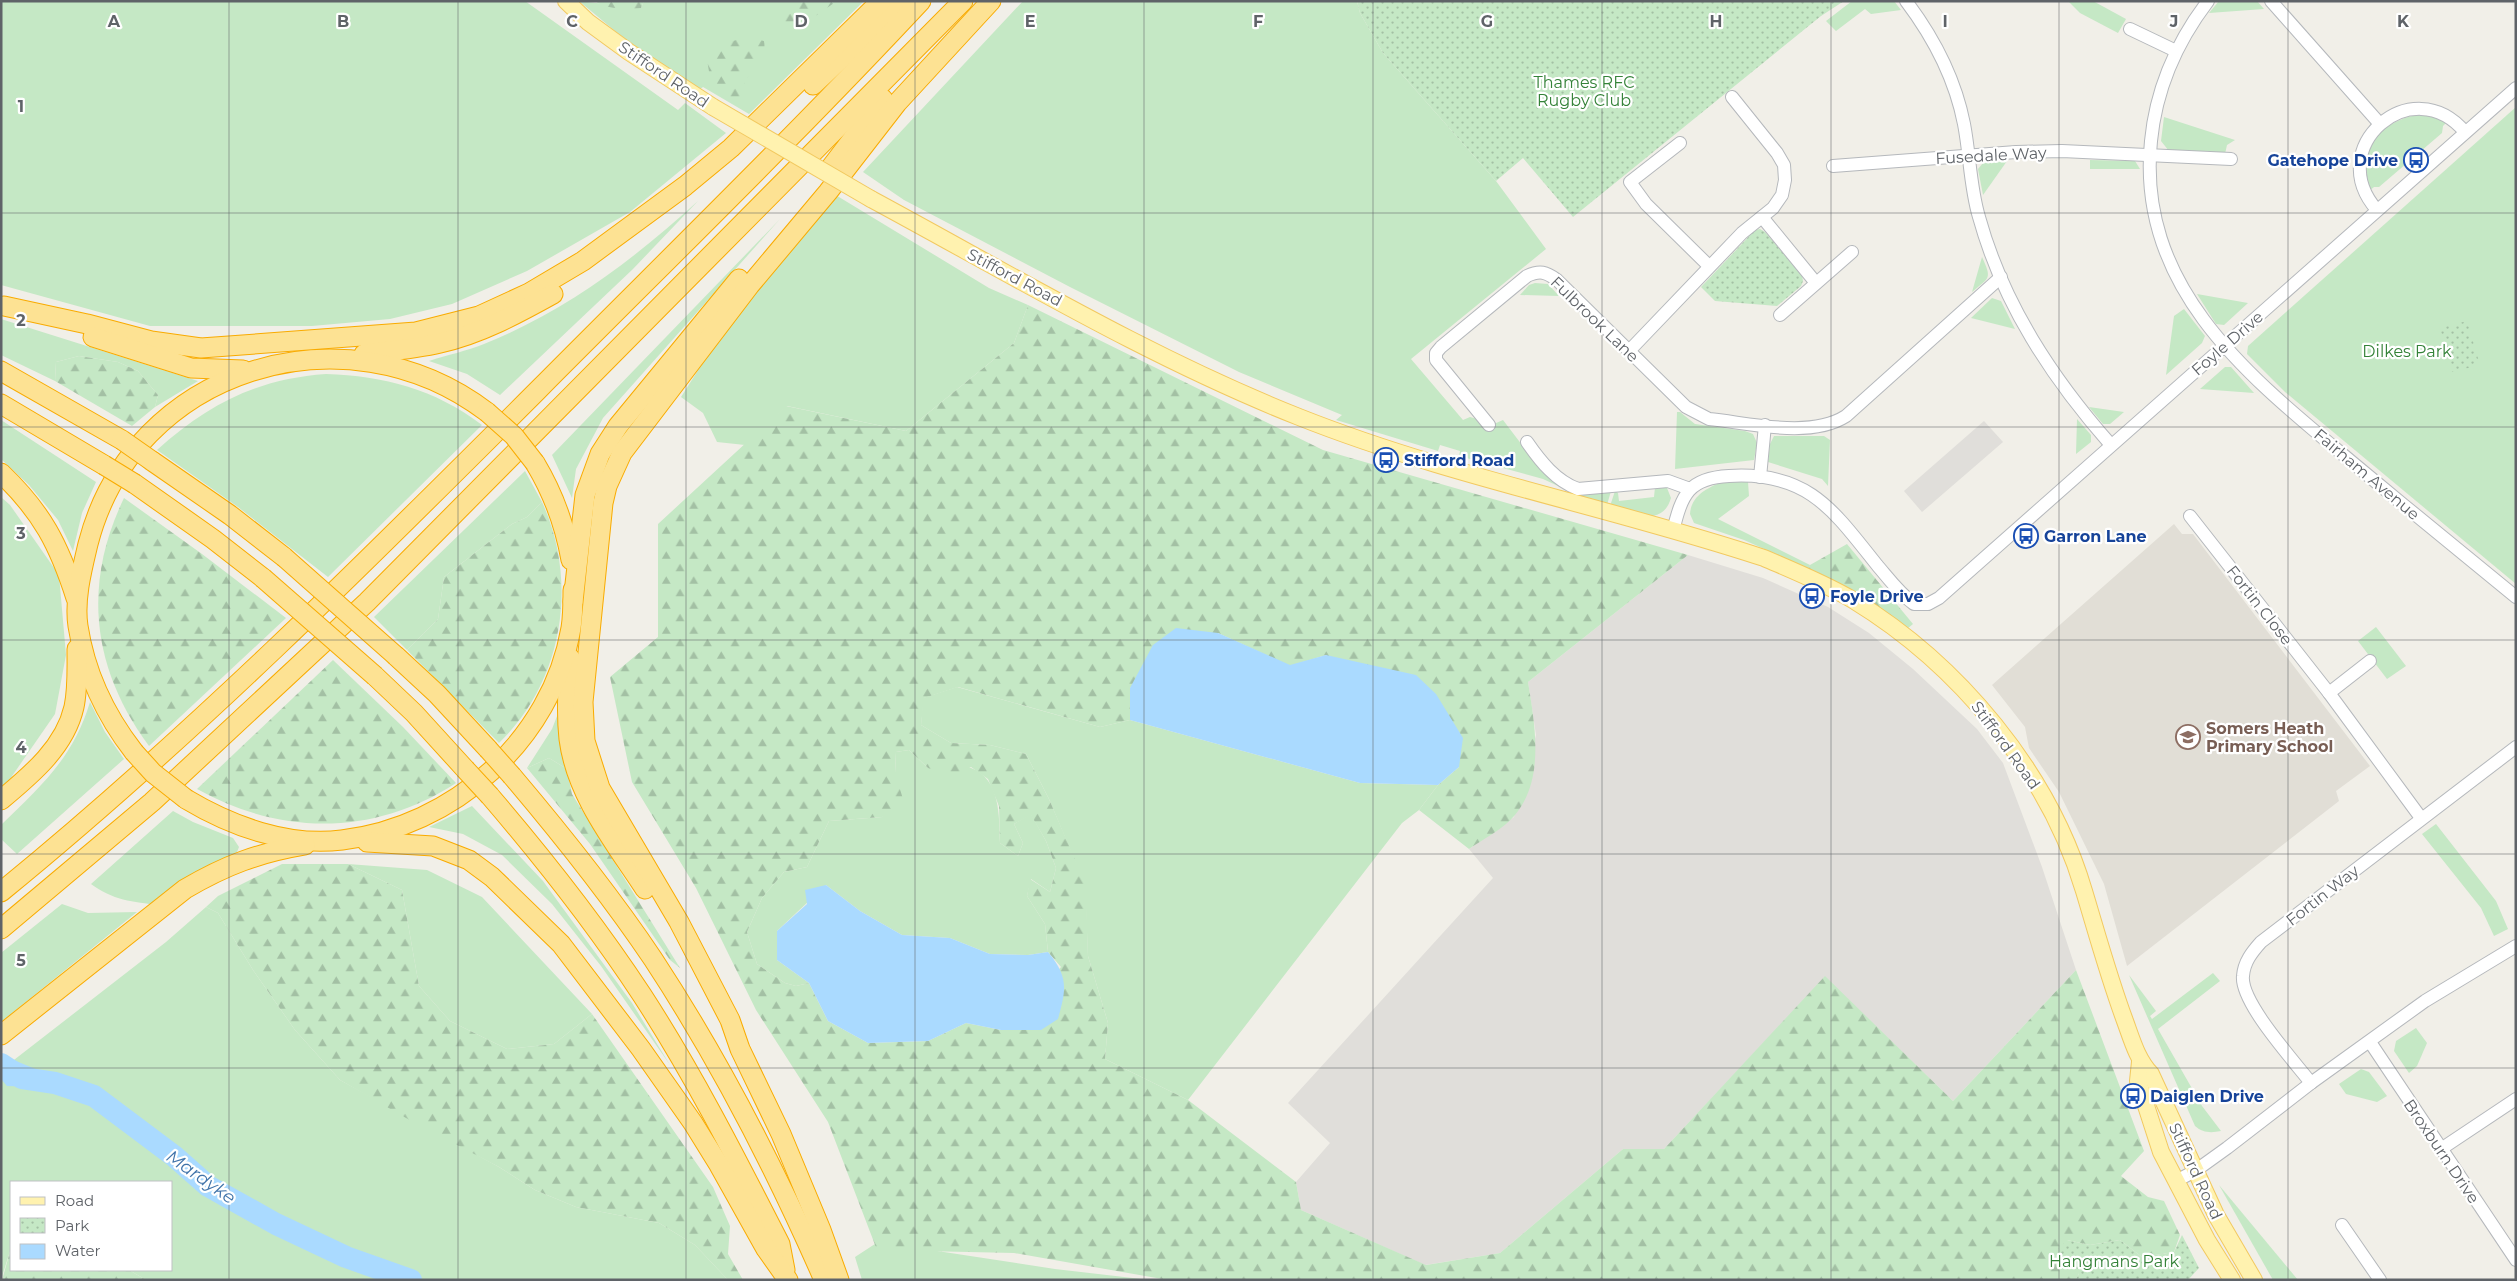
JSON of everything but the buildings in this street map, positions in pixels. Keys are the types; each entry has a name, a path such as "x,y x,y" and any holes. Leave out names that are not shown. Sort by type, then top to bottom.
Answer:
{"highway":[{"path":"3,305 87,324 151,342 201,348 416,332 451,325 478,316 510,303 576,265 611,242 678,192 731,148 881,1"},
{"path":"3,305 122,348 191,368 210,370 256,369 415,348 456,339 515,315 569,285 622,250 692,193 797,100 902,1"},
{"path":"1,892 169,748 363,564 729,197 921,1"},
{"path":"1,929 93,854 192,767 367,602 963,1"},
{"path":"740,1049 730,1020 684,931 608,802 589,759 583,724 583,702 603,503 614,469 632,438 744,292 828,192 897,103 991,1"},
{"path":"824,1280 813,1232 781,1134 740,1049 664,918 601,820 582,784 570,741 567,714 573,602 585,495 594,468 608,440 818,185 935,30"},
{"path":"328,358 380,362 406,369 452,388 487,412 514,436 535,463 549,489 563,523 571,564 573,602"},
{"path":"1,800 43,762 60,739 74,708 77,674 78,601 85,557 96,519 128,458 162,424 188,403 218,385 256,369"},
{"path":"1,371 122,440 230,515 284,557 396,656 437,694 488,749 593,875 680,1001 839,1280"},
{"path":"1,404 135,484 213,539 263,578 375,676 414,713 490,796 584,911 642,996 698,1087 787,1278"},
{"path":"1,472 32,507 58,546 78,601"},
{"path":"78,625 94,684 112,721 134,752 153,773 186,799 232,822 264,833 297,839 418,844 445,849 480,868 522,905 562,944 662,1078 773,1247"},
{"path":"1,1035 166,903 217,871 253,856 376,834 447,804 482,780 518,744 540,712 556,680 571,628"}],"main road":[{"name":"Stifford Road","path":"566,1 595,27 713,108 871,199 1156,352 1264,402 1344,434 1424,460 1764,558 1826,585 1853,600 1913,643 1942,668 1988,716 2043,798 2071,856 2116,996 2140,1062 2151,1074 2216,1215 2254,1280"},
{"name":"Stifford Road","path":"2140,1062 2138,1081 2161,1152 2232,1280"}],"street":[{"path":"1906,1 1921,21 1941,55 1952,80 1964,124 1979,217 2001,278 2027,333 2041,357 2062,386 2111,445"},
{"name":"Fairham Avenue","path":"2208,1 2176,52 2163,80 2153,112 2149,154 2151,200 2164,253 2188,299 2224,345 2269,392 2516,597"},
{"path":"2271,1 2380,124"},
{"path":"2130,29 2176,52"},
{"name":"Foyle Drive","path":"1760,477 1793,484 1820,500 1841,520 1897,590 1914,604 1928,604 1939,598 2516,88"},
{"path":"1629,351 1742,233 1773,208 1782,195 1786,180 1784,165 1777,153 1732,97"},
{"path":"2377,210 2364,192 2360,180 2359,166 2365,144 2380,124 2397,114 2421,109 2442,113 2451,118 2465,132"},
{"path":"1680,143 1630,182 1646,204 1709,266"},
{"name":"Fusedale Way","path":"1833,166 1968,155 2062,151 2231,159"},
{"path":"1762,217 1816,283"},
{"path":"1780,315 1852,252"},
{"name":"Fulbrook Lane","path":"1489,425 1436,360 1436,353 1526,276 1536,272 1546,272 1557,280 1686,407 1697,414 1709,419 1807,429 1836,423 2001,278"},
{"path":"1673,531 1683,498 1690,489 1704,479 1740,475 1760,477 1765,425"},
{"path":"1527,442 1558,477 1578,489 1668,481 1690,489"},
{"name":"Fortin Close","path":"2190,516 2329,693 2421,818"},
{"path":"2329,693 2370,661"},
{"name":"Fortin Way","path":"2311,1083 2253,1007 2246,993 2243,977 2249,956 2261,942 2516,747"},
{"path":"2176,1181 2195,1171 2425,1000 2516,946"},
{"name":"Broxburn Drive","path":"2370,1042 2516,1260"},
{"path":"2441,1150 2516,1100"},
{"path":"2342,1225 2380,1280"}],"shaded area":[{"path":"1984,421 2003,442 1922,512 1904,491"},
{"name":"Somers Heath Primary School","path":"2174,524 2182,534 2193,534 2370,766 2336,791 2339,801 2127,966 2104,884 2059,792 2029,748 2025,727 1992,685"},
{"path":"1688,555 1763,578 1828,607 1869,633 1913,669 1977,729 2003,763 2042,867 2076,970 1953,1101 1825,977 1664,1149 1623,1149 1500,1253 1425,1265 1301,1210 1296,1182 1330,1143 1288,1103 1493,878 1469,849 1514,817 1536,735 1528,682"}],"green space":[{"path":"1,1 525,1 678,110 685,103 726,133 630,212 527,271 452,304 390,319 312,326 150,326 1,285"},
{"path":"579,1 641,8 644,1 864,1 749,114 703,87 699,90 621,36"},
{"path":"595,1 644,1 641,8 623,9 605,6"},
{"path":"785,1 837,1 792,32 779,29"},
{"path":"1023,1 1357,1 1360,13 1383,53 1496,181 1546,249 1411,359 1463,420 1470,417 1477,419 1485,428 1503,420 1528,453 1563,485 1611,491 1607,505 1584,498 1543,479 1459,456 1460,451 1440,445 1438,451 1336,420 1342,415 1239,372 1070,287 904,200 863,172"},
{"name":"Thames RFC Rugby Club","path":"1357,1 1844,1 1821,16 1573,217 1523,158 1496,181 1383,53 1360,13"},
{"path":"1852,1 1894,1 1901,10 1871,14 1865,9 1836,31 1826,21"},
{"path":"2068,1 2093,1 2126,19 2118,33 2080,13"},
{"path":"2219,1 2257,1 2264,9 2209,13"},
{"path":"747,37 764,41 762,59 744,81 746,98 727,97 711,83 706,54 722,44"},
{"name":"Dilkes Park","path":"2516,107 2516,584 2285,392 2247,354 2248,346"},
{"path":"2418,115 2428,115 2447,122 2443,126 2442,133 2379,187 2374,187 2369,191 2366,164 2370,145 2383,130 2391,125 2400,120"},
{"path":"2164,117 2235,140 2227,145 2225,154 2169,151 2161,141"},
{"path":"2090,160 2135,161 2140,169 2090,169"},
{"path":"2007,161 1983,195 1978,169 1983,163"},
{"path":"834,194 989,288 1028,305 1014,343 906,431 787,406 745,445 717,442 703,413 681,397 718,339"},
{"path":"698,201 633,269 500,395 467,374 429,361 484,344 514,331 571,300 649,244"},
{"path":"780,219 603,418 576,469 572,498 552,455"},
{"path":"1760,229 1765,232 1802,275 1803,281 1801,286 1777,306 1715,301 1701,287 1755,230"},
{"path":"1982,257 1988,277 1972,292"},
{"path":"1535,283 1548,284 1559,296 1520,295 1529,285"},
{"path":"2197,294 2248,303 2224,325 2216,324"},
{"path":"1992,298 2001,301 2015,329 1971,318"},
{"path":"1028,305 1323,450 1688,555 1528,682 1535,733 1534,768 1531,785 1515,815 1499,829 1469,849 1419,810 1438,785 1459,767 1326,655 1290,666 1218,633 1130,688 1130,720 1100,727 958,687 924,698 921,725 951,743 990,745 1026,754 1049,799 1086,885 1088,956 1108,1023 1105,1059 1188,1100 1296,1182 1301,1210 1426,1265 1500,1253 1623,1149 1664,1149 1825,976 1953,1101 2076,970 2144,1151 2121,1176 2148,1197 2164,1201 2180,1235 2174,1252 2142,1257 2120,1240 2090,1245 2067,1240 2079,1274 2075,1280 1168,1280 1014,1253 877,1250 828,1122 756,1010 696,888 632,782 610,677 658,637 658,524 786,406 906,431 1014,343","holes":["909,750 928,768 952,776 971,767 988,779 999,806 1000,843 1018,856 1023,843 1014,824 1031,815 1046,841 1056,868 1050,892 1030,879 1027,896 1045,924 1048,952 1061,967 1001,1030 966,1023 928,1041 868,1043 828,1021 809,983 796,986 785,983 757,964 747,932 762,898 784,872 807,867 829,821 882,817 903,799 895,773 896,752"]},
{"path":"2184,309 2205,336 2202,343 2166,375 2174,316"},
{"path":"1,319 198,381 155,407 158,395 138,371 118,362 79,356 56,362 55,381 1,355"},
{"path":"2467,321 2480,365 2452,372 2440,328"},
{"path":"79,356 118,362 138,371 158,395 155,407 132,426 55,381 56,362"},
{"path":"2225,367 2231,367 2254,393 2200,389"},
{"path":"326,374 368,378 408,387 446,402 482,425 328,577 238,507 157,450 195,419 235,397 256,388 278,382"},
{"path":"2089,407 2124,412 2110,424 2103,424"},
{"path":"1677,412 1680,412 1695,424 1745,431 1753,434 1757,443 1754,460 1675,469"},
{"path":"2077,419 2091,435 2091,442 2076,454"},
{"path":"1,420 96,482 82,513 73,551 58,520 29,485 1,459"},
{"path":"1774,436 1824,436 1830,440 1828,486 1822,479 1768,462 1770,444"},
{"path":"525,471 542,502 527,517 512,524 444,577 438,619 407,650 374,617"},
{"path":"1722,482 1748,482 1749,496 1718,519 1810,565 1809,569 1744,540 1694,523 1690,514 1693,502 1706,490"},
{"path":"1655,487 1667,488 1671,498 1665,510 1660,514 1653,516 1610,506 1615,491 1618,493 1619,501 1654,497"},
{"path":"1,497 10,505 59,575 66,655 55,714 1,792"},
{"path":"124,498 286,618 149,746 130,717 115,687 105,657 99,626 98,594 102,563 111,530"},
{"path":"542,502 553,533 560,565 562,597 558,630 550,661 538,691 521,718 499,743 407,650 438,619 444,577 512,524 527,517"},
{"path":"1847,544 1913,624 1907,629 1809,569 1810,565"},
{"path":"2376,627 2406,666 2387,679 2358,641"},
{"path":"333,660 403,727 456,783 425,800 393,813 361,821 328,824 295,822 262,815 229,804 197,789"},
{"path":"957,687 1100,727 1130,720 1360,783 1438,785 1419,810 1402,823 1188,1100 1105,1059 1108,1023 1088,956 1085,885 1049,799 1026,754 990,745 951,743 921,725 923,698"},
{"path":"90,702 105,732 124,759 17,854 1,839 1,825 43,783 65,755 75,739"},
{"path":"559,711 567,769 549,758 527,768 552,729"},
{"path":"909,750 928,768 962,766 981,773 993,790 996,800 1000,843 1018,856 1023,843 1014,824 1031,814 1046,841 1056,868 1050,892 1031,879 1027,896 1045,924 1048,952 1028,955 990,954 950,938 902,935 860,911 826,885 777,931 777,960 809,983 796,986 785,983 757,964 747,932 762,898 784,872 807,867 829,821 882,817 895,773 896,752"},
{"path":"549,758 567,769 572,794 680,968 670,960 590,844 527,768"},
{"path":"472,806 543,881 632,1003 670,1065 601,966 552,904 502,855 463,834 429,827"},
{"path":"173,811 193,822 233,838 239,847 237,852 159,905 115,897 91,884"},
{"path":"2436,824 2496,901 2508,929 2494,936 2481,908 2422,834"},
{"path":"282,864 348,864 402,890 419,986 450,1021 507,1049 554,1044 592,1014 713,1187 730,1226 728,1254 743,1280 728,1280 695,1245 659,1223 576,1207 535,1190 499,1167 413,1122 340,1080 295,1030 253,970 218,913 206,907 218,896"},
{"path":"348,864 427,870 482,897 592,1014 554,1044 507,1049 450,1021 419,986 402,890"},
{"path":"62,904 88,913 137,912 1,1022 1,953"},
{"path":"206,907 218,913 253,970 295,1030 340,1080 499,1167 535,1190 576,1207 659,1223 695,1245 728,1280 146,1280 131,1271 172,1271 172,1181 10,1181 10,1251 1,1280 1,1070 166,942"},
{"path":"2213,973 2220,981 2158,1029 2202,1106 2221,1131 2210,1132 2195,1126 2129,975 2156,1011 2150,1016 2152,1019"},
{"path":"2416,1028 2427,1043 2417,1066 2409,1073 2394,1051 2396,1041"},
{"path":"2361,1069 2369,1072 2387,1096 2377,1102 2346,1094 2339,1084"},
{"path":"2219,1185 2298,1280 2273,1280"},
{"name":"Hangmans Park","path":"2182,1235 2199,1268 2188,1280 2075,1280 2079,1274 2057,1250 2067,1240 2090,1245 2120,1240 2142,1257 2174,1252"},
{"path":"878,1242 1055,1269 1150,1280 862,1280 855,1257"},
{"path":"10,1252 10,1271 131,1271 146,1280 2,1280"}],"water":[{"path":"1176,628 1218,633 1290,665 1326,655 1416,675 1436,694 1463,738 1459,767 1438,785 1360,783 1130,720 1130,688 1153,645"},
{"path":"826,885 860,911 902,935 950,938 990,954 1028,955 1048,952 1060,969 1063,977 1064,992 1058,1019 1041,1030 1001,1030 966,1023 928,1041 868,1043 828,1021 809,983 777,960 777,931 807,904 805,890"},
{"path":"1,1053 6,1057 48,1074 37,1087 7,1086 1,1079"}],"waterway":[{"name":"Mardyke","path":"1,1064 22,1078 55,1083 94,1096 174,1156 208,1186 276,1224 346,1257 411,1280"}],"place":[{"name":"Gatehope Drive","path":"2416,160"},
{"name":"Stifford Road","path":"1386,460"},
{"name":"Garron Lane","path":"2026,536"},
{"name":"Foyle Drive","path":"1812,596"},
{"name":"Somers Heath Primary School","path":"2188,737"},
{"name":"Daiglen Drive","path":"2133,1096"}]}
